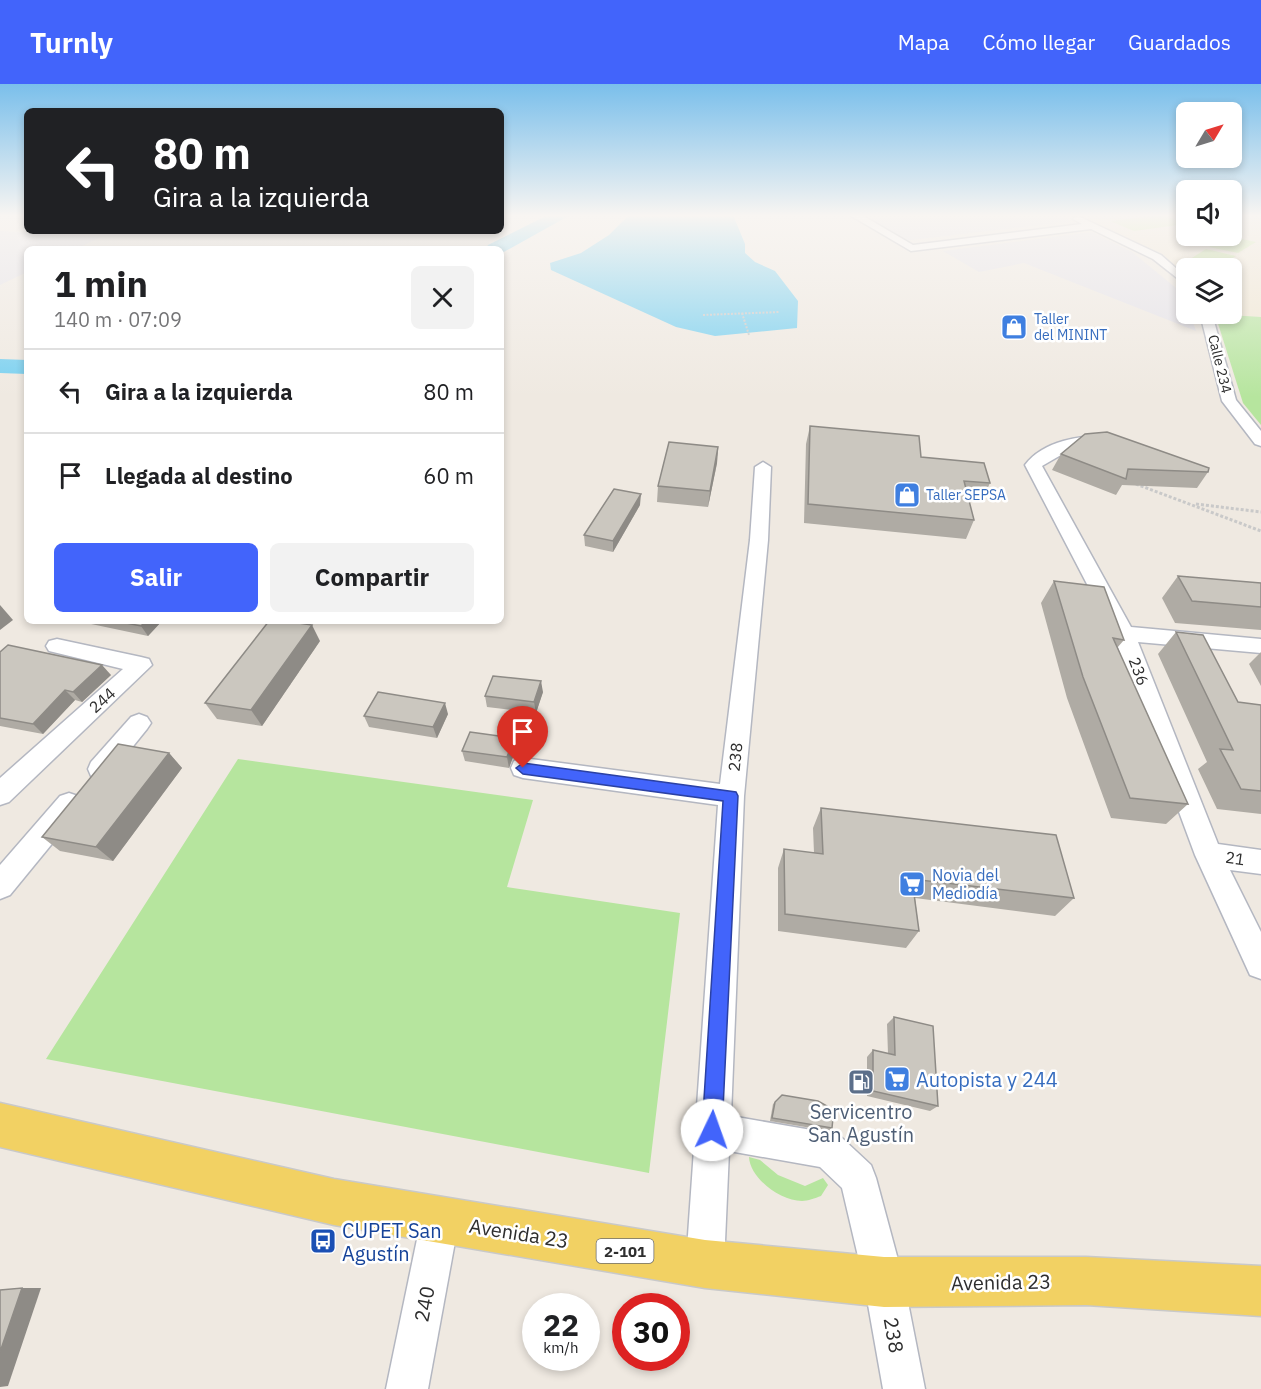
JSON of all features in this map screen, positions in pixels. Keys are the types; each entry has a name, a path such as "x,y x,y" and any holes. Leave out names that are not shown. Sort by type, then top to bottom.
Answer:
{"main road":[{"name":"Avenida 23","path":"0,1125 334,1202 705,1264 884,1282 1086,1281 1261,1291"}],"street":[{"name":"Calle 234","path":"1209,324 1229,401 1261,441"},
{"name":"236","path":"1112,440 1073,441 1048,453 1033,465 1124,634 1209,855 1261,964"},
{"name":"238","path":"705,1264 731,796 759,540 763,467"},
{"path":"1124,634 1261,646"},
{"name":"244","path":"0,794 141,665 57,646"},
{"path":"0,886 139,723"},
{"path":"523,768 731,796"},
{"name":"21","path":"1209,855 1261,862"},
{"name":"238","path":"712,1130 829,1151 858,1178 884,1282 904,1389"},
{"name":"240","path":"407,1389 440,1220"}],"path":[{"path":"703,315 779,312"},
{"path":"741,313 749,335"},
{"path":"1135,484 1261,531"},
{"path":"1189,503 1261,512"}],"shaded area":[{"path":"0,275 21,275 0,285"},
{"path":"1054,275 1160,275 1176,288 1176,323"},
{"path":"1242,275 1261,275 1261,317 1242,316"},
{"path":"1178,324 1194,324 1196,331"}],"green space":[{"path":"1242,316 1261,317 1261,425 1243,403 1218,324 1242,324"},
{"path":"238,759 533,800 507,887 680,913 649,1173 46,1059"},
{"path":"749,1157 760,1160 778,1175 805,1186 823,1178 828,1185 821,1196 802,1201 793,1200 776,1193 760,1180"}],"water":[{"path":"562,275 778,275 798,301 797,328 715,336 676,327"}],"building":[{"path":"810,426 919,436 921,457 984,463 990,483 964,481 974,520 808,504"},
{"path":"1107,432 1209,468 1208,472 1128,469 1126,479 1061,454 1085,434"},
{"path":"669,442 718,447 710,491 658,486"},
{"path":"614,489 641,494 613,541 584,535"},
{"path":"1178,576 1261,583 1261,607 1192,601"},
{"path":"1054,581 1104,587 1124,640 1113,638 1188,804 1130,798 1083,677"},
{"path":"267,624 312,625 251,710 205,703"},
{"path":"1176,632 1203,635 1238,702 1261,705 1261,791 1241,789 1220,749 1233,750"},
{"path":"8,645 102,665 73,692 65,690 33,724 0,718 0,652"},
{"path":"493,676 541,681 534,702 485,696"},
{"path":"378,692 445,703 433,727 364,716"},
{"path":"470,732 514,738 507,757 462,751"},
{"path":"118,744 169,753 96,847 42,837"},
{"name":"Novia del Mediodía","path":"821,808 1056,835 1074,898 912,879 919,931 785,914 784,849 823,854"},
{"name":"Autopista y 244","path":"894,1017 933,1026 938,1106 873,1091 873,1050 895,1055"},
{"path":"782,1095 818,1101 827,1106 833,1118 832,1128 772,1118 775,1102"},
{"path":"22,1288 0,1352 0,1290"}],"waterway":[{"path":"0,366 24,367"}],"place":[{"name":"Taller del MININT","path":"1014,327"},
{"name":"Taller SEPSA","path":"907,495"},
{"name":"Novia del Mediodía","path":"912,884"},
{"name":"Autopista y 244","path":"897,1079"},
{"name":"Servicentro San Agustín","path":"861,1082"},
{"name":"CUPET San Agustín","path":"323,1241"}],"route":[{"path":"523,768 731,796 720,944 712,1130"}]}
